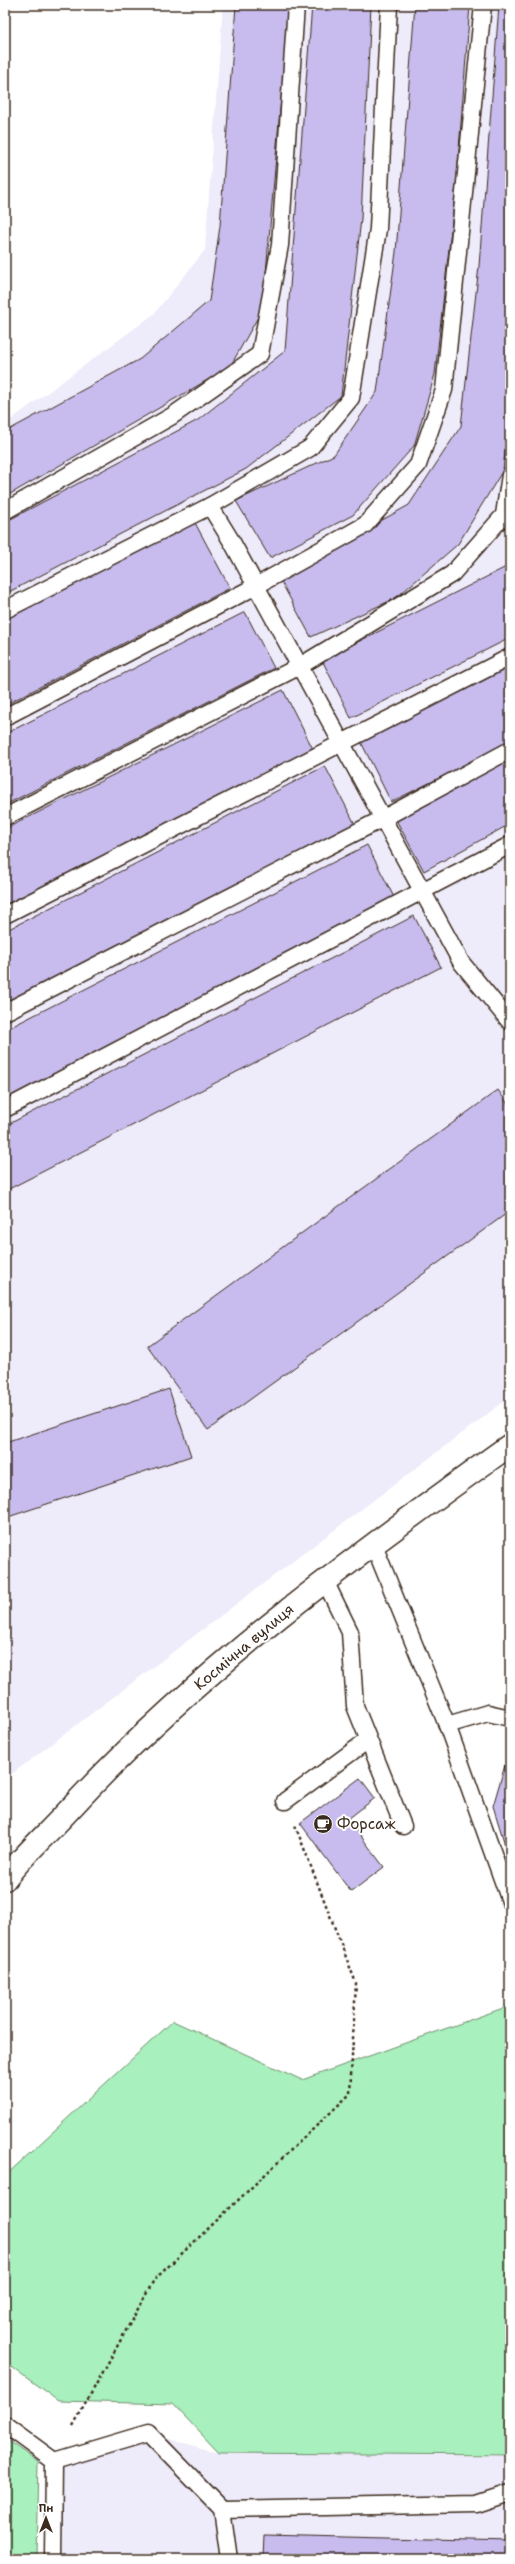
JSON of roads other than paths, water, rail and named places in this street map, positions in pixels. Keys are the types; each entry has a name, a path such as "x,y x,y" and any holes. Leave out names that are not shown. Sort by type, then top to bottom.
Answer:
{"main road":[{"name":"Космічна вулиця","path":"8,1870 107,1768 155,1722 232,1656 373,1543 510,1445"}],"lane":[{"path":"5,511 172,416 260,354 280,245 296,5"},
{"path":"5,610 210,506 310,448 351,398 378,229 389,5"},
{"path":"5,717 256,586 365,525 418,465 444,390 483,5"},
{"path":"5,817 300,666 452,574 504,515 510,474"},
{"path":"210,506 300,666 460,962 510,1022"},
{"path":"5,915 510,657"},
{"path":"5,1012 382,819 510,750"},
{"path":"5,1109 510,845"},
{"path":"373,1543 447,1725 510,1899"},
{"path":"325,1581 350,1632 355,1706 403,1826"},
{"path":"447,1725 488,1713 510,1718"},
{"path":"285,1801 368,1740"},
{"path":"5,2426 54,2461"},
{"path":"54,2461 148,2433 222,2509 229,2559"},
{"path":"53,2559 54,2461"},
{"path":"222,2509 477,2504 510,2493"}],"place":[{"name":"Форсаж","path":"323,1824"}]}
